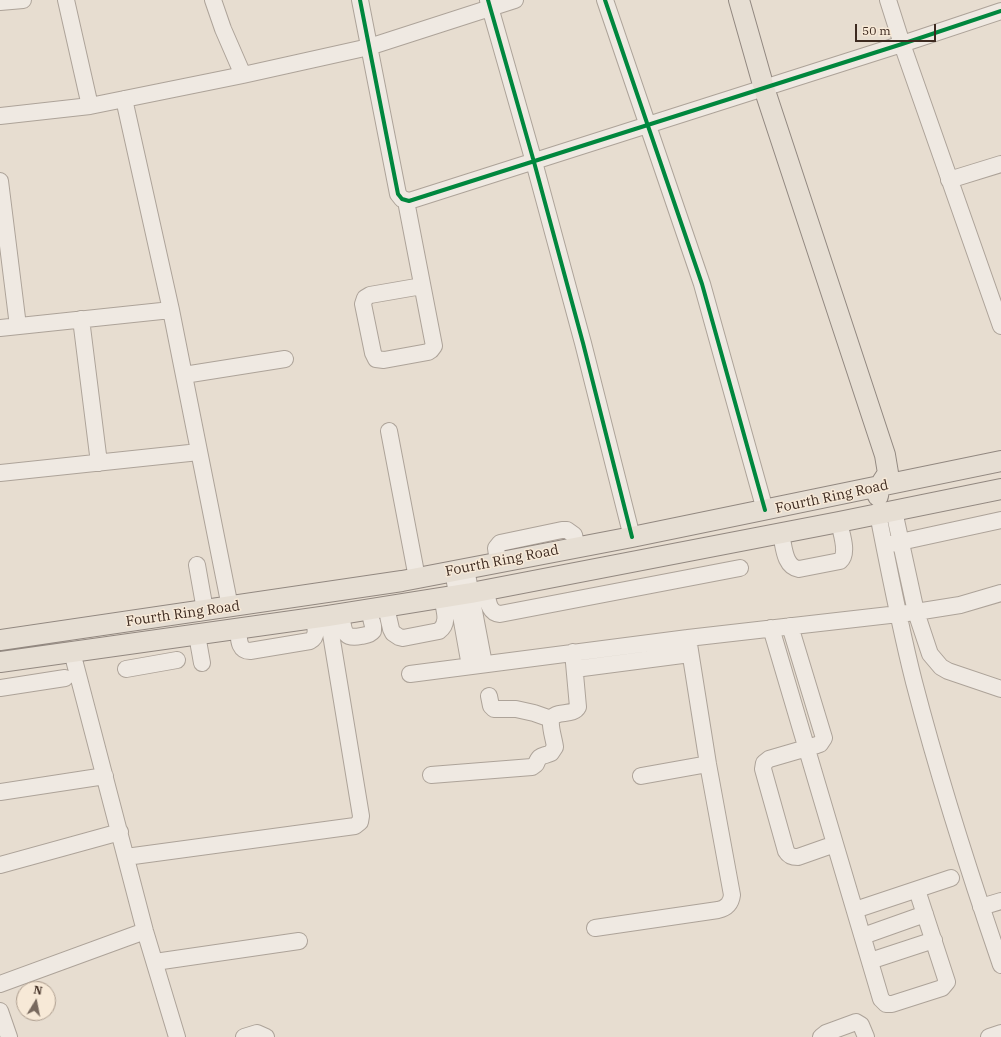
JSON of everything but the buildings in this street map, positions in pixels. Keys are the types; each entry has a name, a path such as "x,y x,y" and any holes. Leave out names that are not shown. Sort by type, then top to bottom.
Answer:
{"main road":[{"path":"738,0 764,88 885,455 888,473 879,487 886,513"},
{"name":"Fourth Ring Road","path":"0,640 417,578 632,537 1001,461"},
{"name":"Fourth Ring Road","path":"0,662 327,616 464,594 781,534 1001,488"}],"street":[{"path":"0,2 23,0"},
{"path":"66,0 90,106"},
{"path":"213,0 222,29 243,75"},
{"path":"360,0 398,194 406,201 434,343 433,348 428,352 384,360 376,359 373,354 363,304 365,298 370,295 422,286"},
{"path":"0,116 90,106 243,75 369,46 489,4 515,0"},
{"path":"605,0 702,284 765,510"},
{"path":"888,0 949,180 1001,326"},
{"path":"489,4 583,343 632,537"},
{"path":"406,201 412,201 1001,11"},
{"path":"124,100 171,310 230,606"},
{"path":"949,180 1001,164"},
{"path":"0,181 18,326"},
{"path":"0,328 171,310"},
{"path":"81,319 100,463"},
{"path":"184,375 285,359"},
{"path":"389,431 417,578"},
{"path":"0,473 199,452"},
{"path":"886,513 901,542 916,612 930,654 941,667 956,674 1001,689"},
{"path":"886,513 884,546 914,681 957,830 1001,965"},
{"path":"884,546 1001,520"},
{"path":"781,534 787,562 792,567 799,568 840,561 845,553 839,522"},
{"path":"196,565 205,610"},
{"path":"464,594 490,608 494,613 500,614 740,568"},
{"path":"459,570 477,665"},
{"path":"378,608 396,635 403,638 439,631 442,629 464,594"},
{"path":"410,674 573,652 916,612 960,604 1001,594"},
{"path":"126,857 355,826 360,822 361,816 327,616"},
{"path":"790,626 824,735 823,741 820,744 766,760 763,769 786,851 791,856 798,857 835,844"},
{"path":"771,628 881,999 886,1004 892,1004 942,988 946,984 947,979 917,890"},
{"path":"197,634 202,664"},
{"path":"595,928 718,910 725,908 730,902 732,895 708,764 688,638"},
{"path":"148,641 153,664"},
{"path":"72,652 145,932 177,1037"},
{"path":"551,719 556,714 575,711 578,707 573,652"},
{"path":"575,669 690,654"},
{"path":"32,658 36,682"},
{"path":"126,669 177,660"},
{"path":"0,688 65,678"},
{"path":"489,696 491,706 494,708 516,709 551,719"},
{"path":"430,775 535,766 539,757 551,753 555,749 551,719"},
{"path":"641,776 708,764"},
{"path":"0,792 105,776"},
{"path":"0,865 120,832"},
{"path":"855,910 952,878"},
{"path":"981,907 1001,901"},
{"path":"862,936 925,914"},
{"path":"0,984 145,932"},
{"path":"870,961 934,940"},
{"path":"155,962 300,941"},
{"path":"0,1011 7,1037"},
{"path":"821,1037 826,1033 838,1033 852,1023 859,1023 863,1028 866,1037"},
{"path":"244,1037 257,1033 266,1037"},
{"path":"989,1037 1001,1033"}],"cycle path":[{"path":"360,0 398,194 402,199 409,201 1001,11"},
{"path":"488,0 583,343 632,537"},
{"path":"605,0 702,284 765,510"}]}
